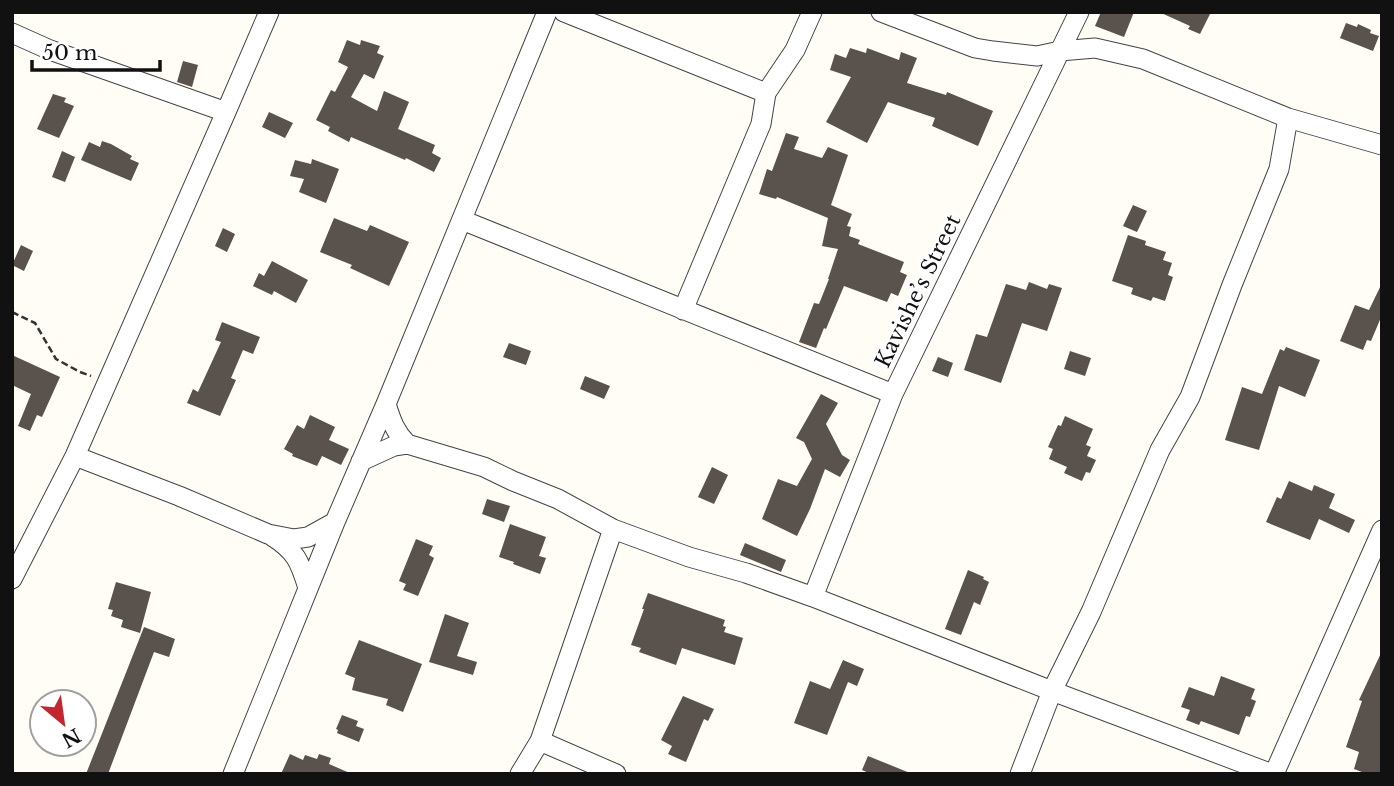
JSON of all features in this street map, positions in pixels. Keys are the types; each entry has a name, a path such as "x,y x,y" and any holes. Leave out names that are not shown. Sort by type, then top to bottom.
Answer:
{"street":[{"path":"12,579 75,456 269,12"},
{"path":"233,774 547,12"},
{"path":"564,12 766,93"},
{"path":"683,310 761,124 766,93 795,50 812,12"},
{"path":"881,12 975,48 1037,56 1095,48 1143,58 1288,118 1382,145"},
{"path":"1077,16 1095,48"},
{"name":"Kavishe’s Street","path":"813,597 893,394 1077,16"},
{"path":"12,33 50,50 226,112"},
{"path":"1020,774 1052,691 1091,612 1160,450 1190,397 1227,296 1279,169 1288,118"},
{"path":"462,220 893,394"},
{"path":"386,404 392,425 398,436 407,444 484,467 558,499 613,529 813,597 1273,774 1382,530"},
{"path":"361,461 394,446 407,444"},
{"path":"75,456 268,534 286,545 301,564 308,588"},
{"path":"268,534 294,539 308,537 335,522"},
{"path":"520,774 540,741 613,529"},
{"path":"540,741 616,774"}],"path":[{"path":"12,312 35,323 56,359 107,382"}],"building":[{"path":"1101,12 1134,12 1124,37 1095,26"},
{"path":"1159,12 1211,12 1200,34 1188,29 1190,26"},
{"path":"1346,23 1357,27 1358,24 1379,36 1373,51 1340,38"},
{"path":"347,40 360,45 361,40 380,46 377,53 384,56 374,79 364,74 351,97 377,111 384,91 409,102 398,129 435,145 432,153 441,158 434,172 351,137 349,142 328,131 330,127 316,120 331,90 335,92 348,67 338,62"},
{"path":"850,48 866,53 867,48 899,60 901,52 917,58 907,83 946,95 947,92 993,111 978,146 932,126 935,118 888,102 867,143 826,122 851,77 830,70 835,54 846,58"},
{"path":"183,61 198,65 192,87 177,82"},
{"path":"53,94 66,98 64,102 74,106 59,138 37,129"},
{"path":"269,112 293,123 285,138 262,127"},
{"path":"786,133 799,137 794,149 822,158 828,147 848,155 831,205 852,214 847,226 851,227 849,236 860,240 858,244 904,262 900,272 907,275 898,296 891,293 887,302 844,286 816,348 799,342 814,303 819,304 838,249 822,246 828,218 777,197 776,199 759,194 767,169 772,171"},
{"path":"102,141 132,156 130,159 139,163 131,181 81,160 89,142 100,147"},
{"path":"62,151 75,157 65,182 52,177"},
{"path":"312,159 339,169 326,203 299,192 304,179 290,176 295,160 311,164"},
{"path":"1133,205 1147,211 1137,232 1123,226"},
{"path":"334,218 367,231 370,225 409,242 389,286 350,268 352,265 320,252"},
{"path":"223,228 235,234 227,252 215,246"},
{"path":"1128,235 1146,241 1145,245 1166,252 1163,260 1172,263 1168,275 1173,277 1165,301 1153,297 1151,301 1131,294 1133,288 1112,281"},
{"path":"21,245 33,251 24,271 12,265"},
{"path":"272,261 308,280 296,303 274,291 272,295 253,286 259,273 264,276"},
{"path":"1029,282 1047,289 1049,284 1062,288 1047,331 1022,323 1001,383 964,370 976,334 987,337 1006,284 1026,290"},
{"path":"1382,283 1382,315 1371,341 1367,340 1363,350 1340,341 1355,305 1369,310"},
{"path":"222,322 260,337 253,354 243,350 231,378 236,380 220,416 187,403 193,389 198,392 221,342 215,340"},
{"path":"509,343 531,351 526,365 503,357"},
{"path":"1286,347 1320,360 1305,397 1279,386 1259,450 1225,440 1242,387 1262,394 1280,349 1284,351"},
{"path":"1070,351 1091,358 1085,376 1064,369"},
{"path":"12,355 60,377 42,417 37,415 30,431 18,426 31,394 12,385"},
{"path":"938,357 953,363 948,377 932,371"},
{"path":"585,376 610,386 604,399 580,389"},
{"path":"821,394 838,403 826,424 842,455 850,460 840,477 825,469 797,536 762,519 778,479 797,486 812,459 804,442 796,438"},
{"path":"310,415 335,427 329,440 349,449 341,465 322,456 317,466 292,456 293,454 284,449 297,425 304,429"},
{"path":"1065,416 1093,429 1086,445 1091,447 1087,456 1096,460 1090,473 1086,472 1082,481 1064,473 1067,467 1049,459 1053,449 1048,447"},
{"path":"712,467 728,475 714,504 698,497"},
{"path":"1289,481 1312,491 1314,485 1335,494 1329,508 1355,520 1349,533 1319,519 1310,540 1266,522 1277,497 1281,499"},
{"path":"487,499 510,506 504,522 482,514"},
{"path":"510,524 546,537 539,556 546,558 540,574 499,557"},
{"path":"416,539 433,546 429,555 434,558 418,596 403,590 406,584 399,581"},
{"path":"745,543 786,560 781,572 740,555"},
{"path":"968,570 989,582 980,605 974,602 961,635 945,629"},
{"path":"116,582 151,592 140,633 121,627 123,620 111,616 113,610 108,609"},
{"path":"648,593 725,620 724,632 743,638 735,665 682,648 676,665 639,652 641,648 631,645"},
{"path":"445,614 469,623 457,656 477,662 473,675 429,662"},
{"path":"144,627 175,639 169,657 154,652 108,774 86,774 92,758 98,758 98,744"},
{"path":"359,640 422,664 403,712 386,705 388,699 352,690 355,678 345,674"},
{"path":"1382,651 1382,774 1367,774 1354,769 1359,752 1346,747 1362,701 1359,700"},
{"path":"843,660 864,669 857,686 848,682 827,735 794,723 810,681 830,689"},
{"path":"1221,676 1255,689 1251,699 1256,701 1250,717 1246,716 1239,735 1201,721 1199,725 1186,720 1190,710 1181,707 1189,687 1214,696"},
{"path":"683,696 714,709 708,721 704,719 686,762 668,754 672,746 661,740"},
{"path":"342,715 358,721 356,726 364,729 359,742 337,733"},
{"path":"290,754 303,760 305,755 317,759 319,754 331,758 329,764 352,774 281,774"},
{"path":"868,756 910,774 871,774 862,770"}]}
